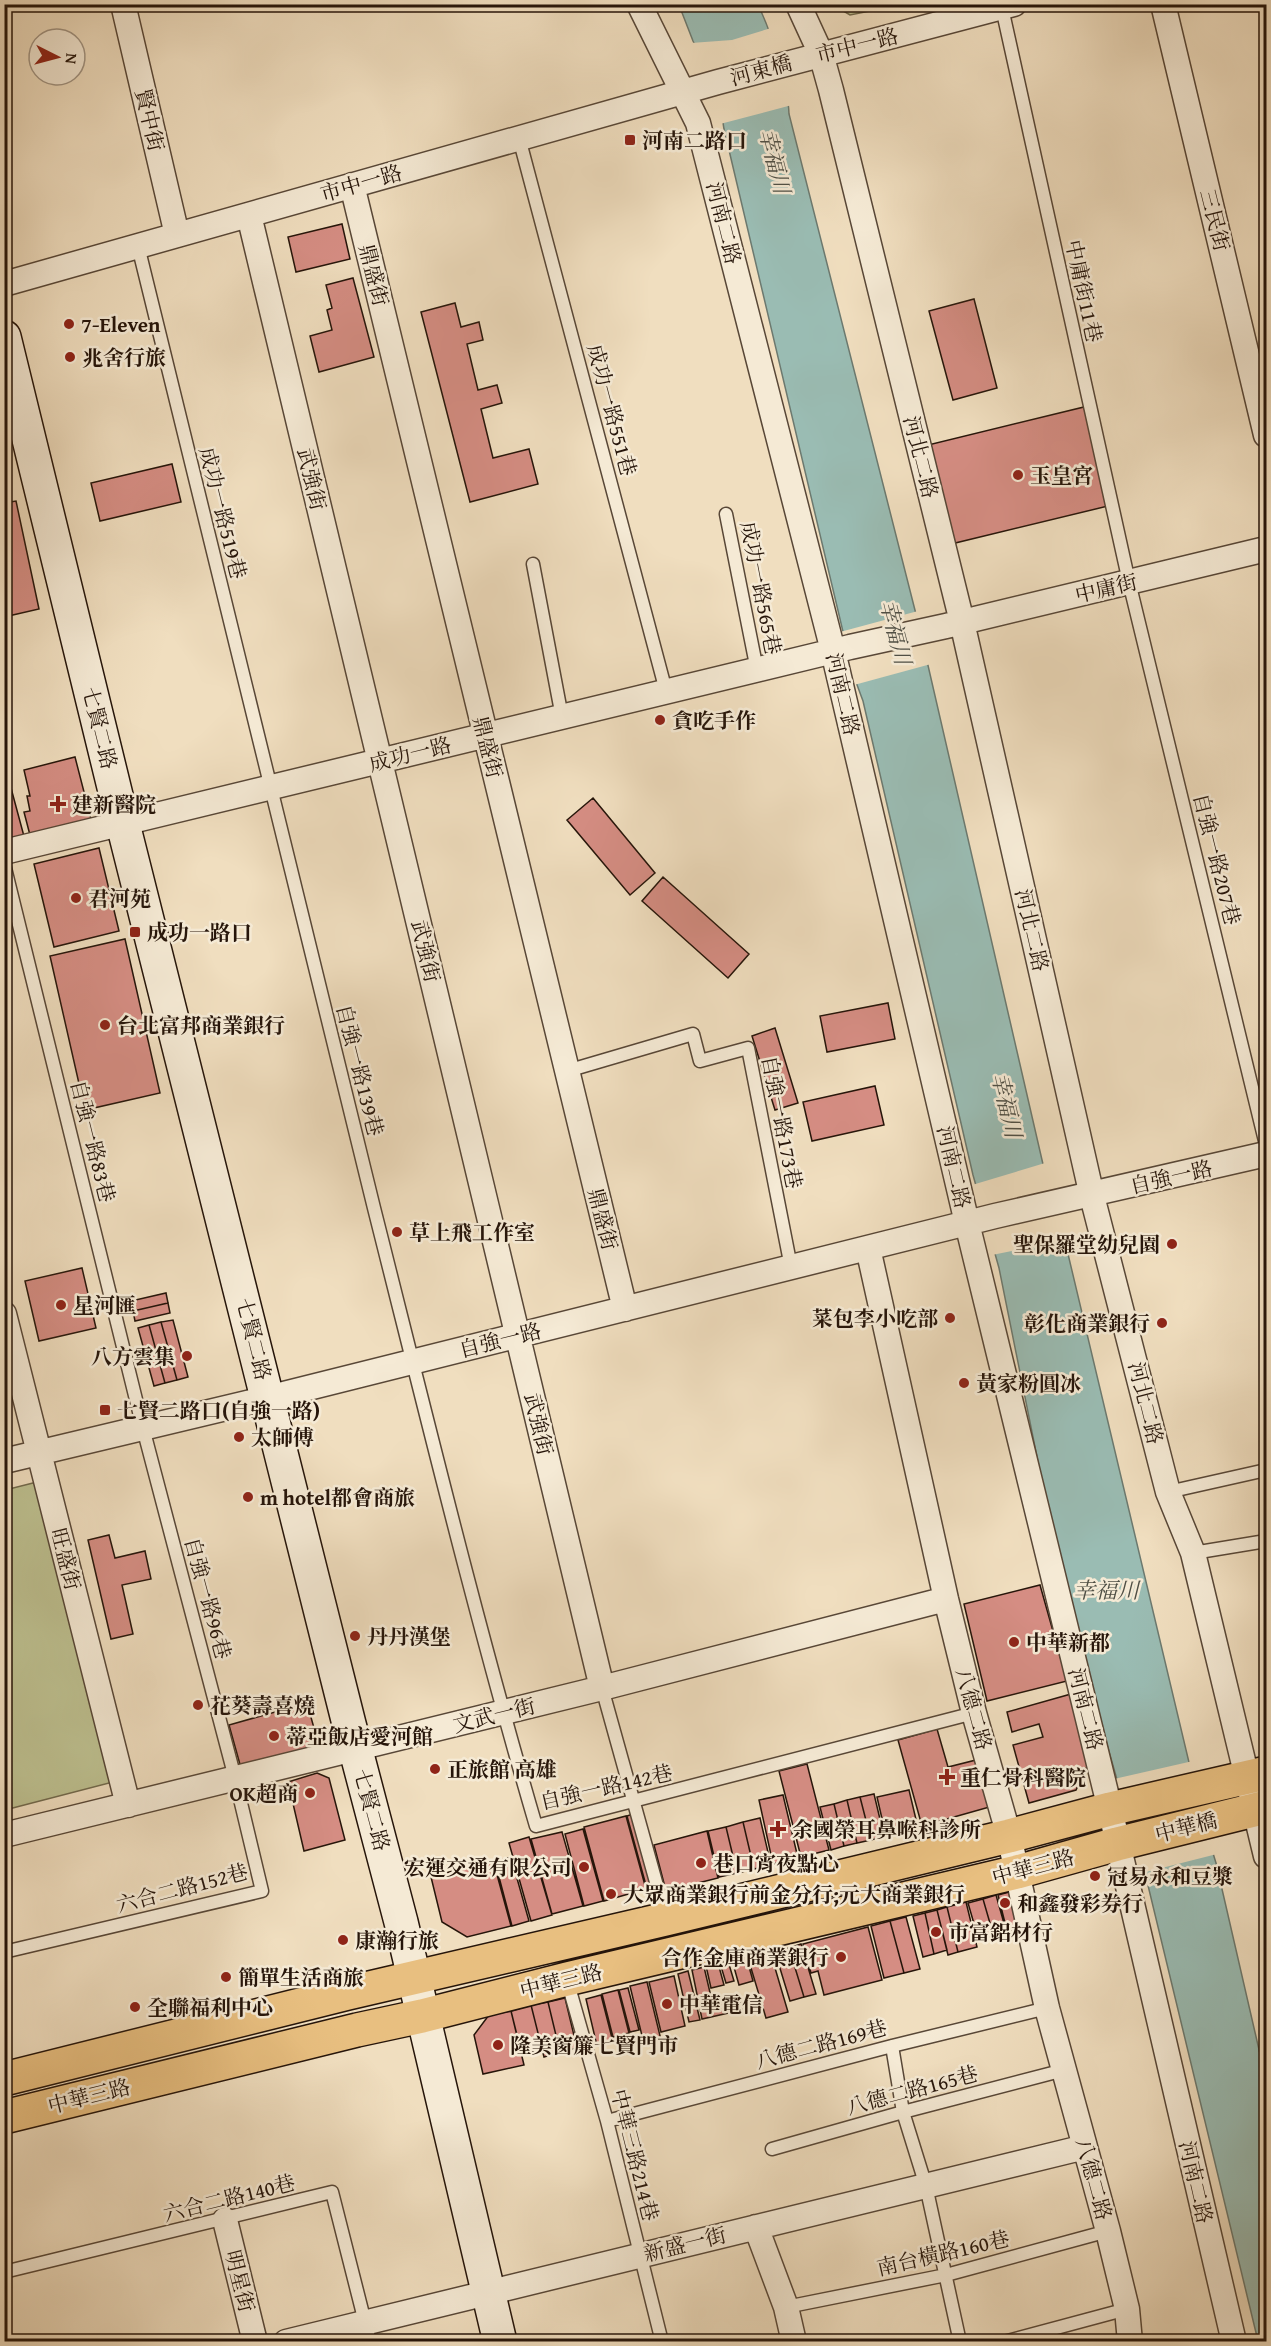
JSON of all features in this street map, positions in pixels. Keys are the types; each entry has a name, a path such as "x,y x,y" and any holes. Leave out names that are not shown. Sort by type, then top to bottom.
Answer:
{"main road":[{"name":"中華橋","path":"1110,1809 1256,1775"},
{"name":"中華三路","path":"4,2079 414,1978 1009,1836 1110,1809"},
{"name":"中華橋","path":"1117,1844 1260,1809"},
{"name":"中華三路","path":"4,2117 1017,1872 1117,1844"}],"street":[{"name":"賢中街","path":"123,4 177,235"},
{"name":"河南二路","path":"639,4 699,123 841,649 967,1223 1110,1809 1234,2342"},
{"name":"河北二路","path":"798,4 812,56 831,90 1084,1197 1168,1492 1193,1553 1256,1775 1266,1856"},
{"name":"三民街","path":"1163,4 1266,435"},
{"name":"市中一路","path":"812,56 1008,6"},
{"name":"河東橋","path":"718,82 812,56"},
{"name":"市中一路","path":"4,284 718,82"},
{"name":"鼎盛街","path":"352,185 625,1309"},
{"name":"武強街","path":"249,214 602,1688"},
{"name":"七賢二路","path":"4,337 123,824 401,1922 500,2342"},
{"name":"中庸街","path":"841,649 1266,549"},
{"name":"成功一路","path":"4,852 841,649"},
{"name":"自強一路","path":"4,1461 268,1398 995,1216 1266,1154"},
{"name":"八德二路","path":"868,1248 946,1599 974,1713 1009,1836 1047,2008 1108,2231 1127,2309 1130,2342"},
{"name":"旺盛街","path":"4,1314 128,1805"},
{"name":"文武一街","path":"4,1835 503,1713 946,1599"},
{"name":"新盛一街","path":"286,2342 368,2332 487,2293 1085,2147"},
{"name":"明星街","path":"225,2220 255,2342"},
{"path":"756,2227 786,2307 794,2342"}],"lane":[{"name":"中庸街11巷","path":"1008,6 1129,582"},
{"name":"成功一路551巷","path":"519,138 666,691"},
{"name":"成功一路519巷","path":"138,246 269,789"},
{"name":"成功一路565巷","path":"726,514 757,669"},
{"path":"533,564 562,717"},
{"name":"自強一路207巷","path":"1129,582 1266,1145"},
{"name":"自強一路139巷","path":"269,789 413,1361"},
{"name":"自強一路83巷","path":"4,864 143,1428"},
{"name":"自強一路173巷","path":"567,1071 693,1034 700,1060 748,1048 791,1267"},
{"name":"自強一路142巷","path":"413,1361 503,1713 536,1826 974,1713"},
{"name":"自強一路96巷","path":"143,1428 235,1779"},
{"path":"1168,1492 1266,1470"},
{"path":"1193,1553 1266,1541"},
{"path":"602,1688 666,1919"},
{"name":"六合二路152巷","path":"4,1952 262,1891 235,1779"},
{"name":"中華三路214巷","path":"567,1979 607,2121 662,2342"},
{"name":"八德二路169巷","path":"607,2121 1047,2008"},
{"path":"892,2046 903,2112 927,2186 960,2342"},
{"name":"八德二路165巷","path":"771,2149 1064,2070"},
{"name":"六合二路140巷","path":"4,2272 225,2220 332,2192 368,2332"},
{"name":"南台橫路160巷","path":"786,2307 946,2275 1108,2231"},
{"path":"1004,2342 1127,2309"}],"green space":[{"path":"833,4 900,5 850,15"},
{"path":"41,1481 113,1782 5,1810 5,1490"}],"water":[{"name":"幸福川","path":"679,5 758,5 782,74 789,114 918,622 1054,1212 1068,1254 1202,1817 1216,1863 1266,2080 1266,2341 1258,2341 1138,1844 1118,1783 1066,1601 999,1268 973,1175 863,701 853,674 724,129 718,91 693,41"}],"pier":[{"path":"771,28 788,74 792,105 720,124 715,92 691,43 732,40"},
{"path":"918,611 931,664 854,685 840,632"},
{"path":"1045,1163 1066,1240 992,1255 972,1185"},
{"path":"1193,1761 1205,1816 1217,1854 1142,1873 1114,1779"}],"building":[{"path":"342,224 350,259 296,272 288,237"},
{"path":"353,278 374,357 319,372 310,336 332,330 327,310 332,308 326,285"},
{"path":"974,299 997,388 953,400 929,311"},
{"path":"455,303 461,327 479,322 483,340 467,344 478,390 497,385 502,403 481,409 493,458 529,449 538,484 470,502 421,312"},
{"name":"玉皇宮","path":"1084,407 1108,506 951,544 928,445"},
{"path":"172,464 181,502 100,521 91,483"},
{"path":"16,501 39,609 4,617 4,503"},
{"name":"建新醫院","path":"75,757 92,823 31,839 24,812 30,811 27,796 30,796 24,770"},
{"path":"11,788 25,840 4,846 4,790"},
{"path":"593,798 655,873 630,895 567,820"},
{"name":"君河苑","path":"99,848 119,931 54,947 34,864"},
{"path":"663,877 749,954 728,978 642,901"},
{"name":"台北富邦商業銀行","path":"125,939 160,1093 85,1110 50,956"},
{"path":"888,1003 895,1039 827,1052 820,1016"},
{"path":"775,1028 798,1103 775,1110 752,1036"},
{"path":"875,1086 884,1125 812,1141 803,1102"},
{"name":"星河匯","path":"82,1268 96,1328 39,1341 25,1281"},
{"path":"166,1293 168,1303 133,1311 131,1301"},
{"path":"168,1303 170,1313 135,1321 133,1311"},
{"path":"173,1320 188,1377 177,1380 161,1322"},
{"path":"161,1322 177,1380 165,1383 149,1325"},
{"path":"149,1325 165,1383 154,1386 138,1328"},
{"path":"109,1535 115,1558 145,1551 151,1579 122,1585 133,1634 111,1639 88,1540"},
{"name":"中華新都","path":"1040,1585 1067,1681 987,1701 964,1604"},
{"path":"1071,1694 1089,1762 1076,1790 1029,1803 1013,1745 1043,1737 1039,1724 1012,1732 1007,1712"},
{"name":"蒂亞飯店愛河館","path":"307,1703 319,1746 241,1768 229,1725"},
{"name":"重仁骨科醫院","path":"937,1729 948,1767 980,1759 993,1806 922,1826 898,1740"},
{"path":"807,1764 829,1850 801,1857 779,1771"},
{"path":"317,1773 329,1778 345,1840 304,1851 288,1782"},
{"path":"909,1790 918,1828 886,1836 877,1797"},
{"path":"874,1794 884,1836 871,1840 860,1797"},
{"name":"余國榮耳鼻喉科診所","path":"783,1795 798,1858 773,1864 759,1800"},
{"path":"860,1797 871,1840 857,1843 847,1800"},
{"path":"847,1800 857,1843 844,1846 834,1804"},
{"path":"834,1804 844,1846 831,1850 820,1807"},
{"path":"636,1813 656,1886 647,1889 627,1816"},
{"path":"626,1816 646,1889 604,1901 584,1827"},
{"path":"760,1818 771,1865 754,1869 743,1822"},
{"path":"743,1822 754,1869 737,1873 726,1827"},
{"path":"726,1827 737,1873 719,1877 708,1831"},
{"name":"宏運交通有限公司","path":"583,1829 603,1901 584,1906 565,1834"},
{"path":"707,1831 718,1878 666,1891 654,1845"},
{"path":"562,1832 583,1906 552,1914 531,1839"},
{"path":"529,1837 552,1915 531,1921 509,1843"},
{"path":"511,1857 529,1921 512,1926 495,1862"},
{"path":"493,1860 511,1926 467,1937 442,1922 431,1877"},
{"path":"1017,1890 1025,1926 1007,1931 998,1895"},
{"path":"996,1895 1007,1934 994,1937 983,1899"},
{"path":"983,1899 994,1937 979,1941 968,1903"},
{"path":"966,1902 977,1947 958,1952 947,1907"},
{"path":"947,1907 958,1952 948,1955 937,1910"},
{"name":"市富鋁材行","path":"937,1910 947,1950 934,1954 925,1913"},
{"path":"925,1913 934,1954 923,1957 913,1916"},
{"path":"906,1917 920,1969 904,1973 890,1921"},
{"path":"890,1921 904,1973 884,1978 871,1926"},
{"name":"合作金庫商業銀行","path":"868,1927 882,1980 824,1995 818,1971 811,1973 803,1944"},
{"path":"801,1944 816,1994 804,1997 789,1948"},
{"path":"789,1948 804,1997 790,2001 775,1952"},
{"path":"770,1951 788,2012 766,2018 748,1958"},
{"path":"746,1956 753,1981 739,1985 732,1960"},
{"path":"728,1961 734,1981 726,1983 720,1963"},
{"path":"718,1963 724,1985 711,1988 706,1966"},
{"path":"704,1967 712,2001 739,1995 742,2010 702,2019 692,1970"},
{"path":"688,1971 700,2020 689,2022 678,1974"},
{"name":"中華電信","path":"674,1976 685,2026 661,2032 649,1982"},
{"path":"647,1982 661,2040 644,2044 630,1986"},
{"path":"628,1988 639,2030 630,2032 619,1990"},
{"path":"618,1990 629,2033 613,2037 602,1994"},
{"path":"601,1995 613,2042 597,2046 586,1999"},
{"path":"565,1998 577,2048 560,2052 548,2002"},
{"path":"548,2002 560,2052 544,2057 531,2005"},
{"path":"531,2005 542,2049 522,2055 511,2011"},
{"name":"隆美窗簾七賢門市","path":"511,2011 524,2065 483,2074 474,2035 489,2015"}],"place":[{"name":"河南二路口","path":"630,140"},
{"name":"7-Eleven","path":"69,324"},
{"name":"兆舍行旅","path":"70,357"},
{"name":"玉皇宮","path":"1018,475"},
{"name":"貪吃手作","path":"660,720"},
{"name":"建新醫院","path":"58,804"},
{"name":"君河苑","path":"76,898"},
{"name":"成功一路口","path":"135,932"},
{"name":"台北富邦商業銀行","path":"105,1025"},
{"name":"草上飛工作室","path":"397,1232"},
{"name":"聖保羅堂幼兒園","path":"1172,1244"},
{"name":"星河匯","path":"61,1305"},
{"name":"菜包李小吃部","path":"950,1318"},
{"name":"彰化商業銀行","path":"1162,1323"},
{"name":"八方雲集","path":"187,1356"},
{"name":"黃家粉圓冰","path":"964,1383"},
{"name":"七賢二路口(自強一路)","path":"105,1410"},
{"name":"太師傅","path":"239,1437"},
{"name":"m hotel都會商旅","path":"248,1497"},
{"name":"丹丹漢堡","path":"355,1636"},
{"name":"中華新都","path":"1014,1642"},
{"name":"花葵壽喜燒","path":"198,1705"},
{"name":"蒂亞飯店愛河館","path":"274,1736"},
{"name":"正旅館 高雄","path":"435,1769"},
{"name":"重仁骨科醫院","path":"947,1777"},
{"name":"OK超商","path":"310,1793"},
{"name":"余國榮耳鼻喉科診所","path":"778,1829"},
{"name":"巷口宵夜點心","path":"701,1863"},
{"name":"宏運交通有限公司","path":"584,1867"},
{"name":"冠易永和豆漿","path":"1095,1876"},
{"name":"大眾商業銀行前金分行;元大商業銀行","path":"611,1894"},
{"name":"和鑫發彩券行","path":"1005,1903"},
{"name":"市富鋁材行","path":"936,1932"},
{"name":"康瀚行旅","path":"343,1940"},
{"name":"合作金庫商業銀行","path":"841,1957"},
{"name":"簡單生活商旅","path":"226,1977"},
{"name":"中華電信","path":"667,2004"},
{"name":"全聯福利中心","path":"135,2007"},
{"name":"隆美窗簾七賢門市","path":"498,2045"}]}
